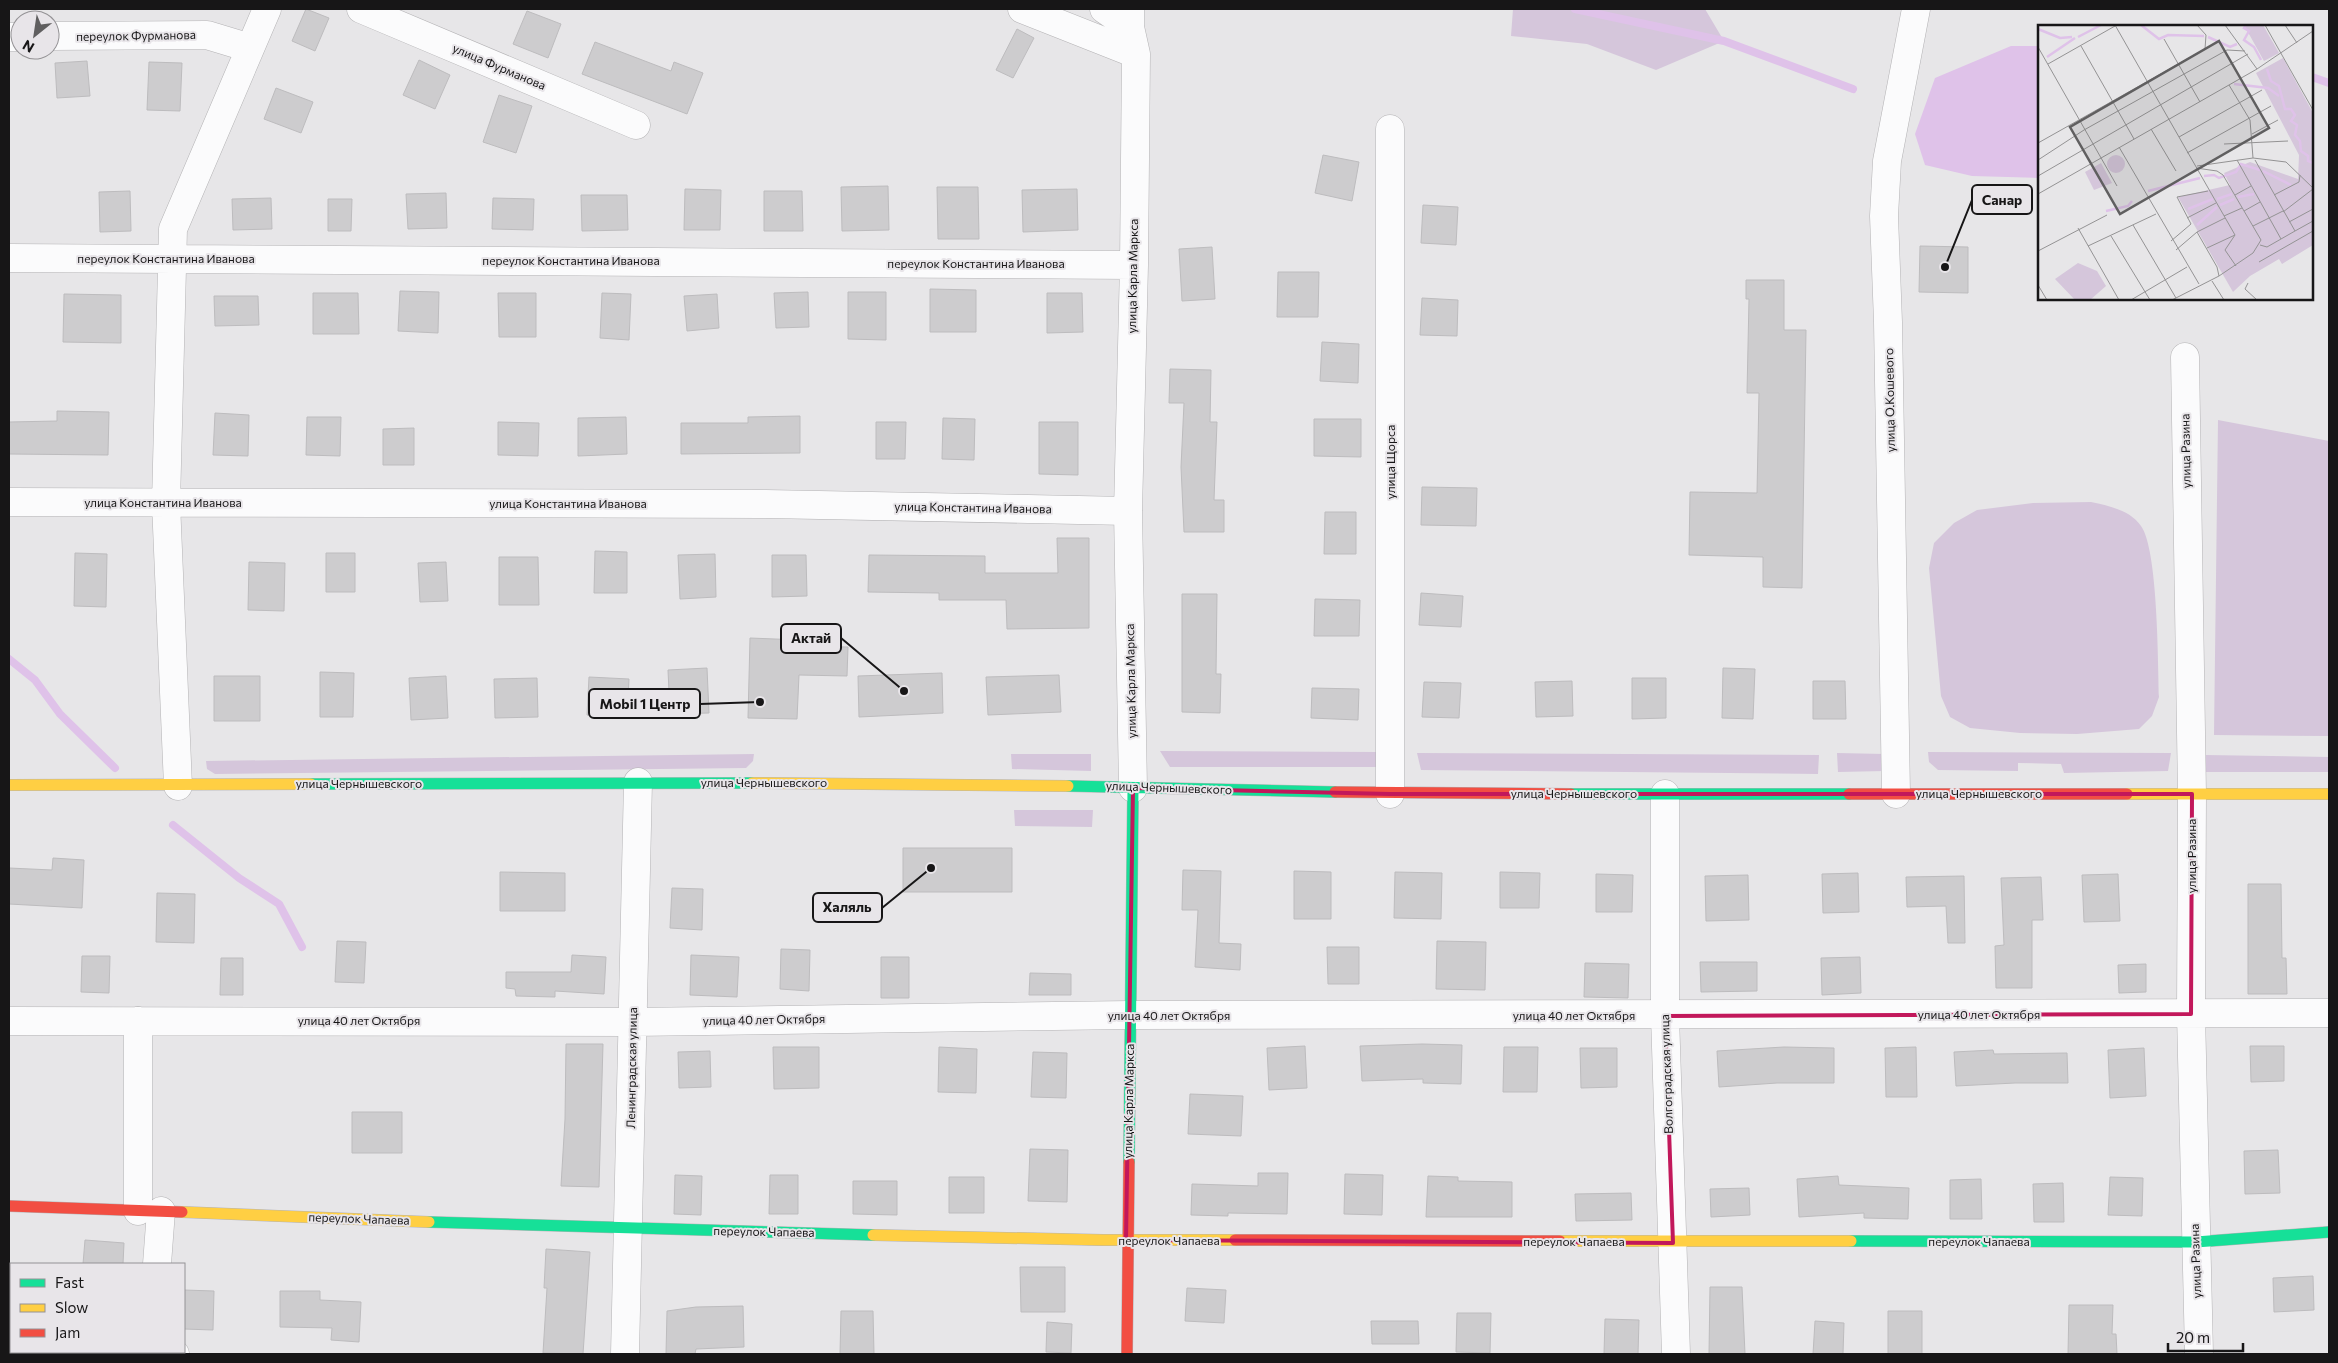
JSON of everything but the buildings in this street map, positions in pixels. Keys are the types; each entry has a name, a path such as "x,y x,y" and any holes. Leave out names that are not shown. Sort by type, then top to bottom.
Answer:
{"street":[{"path":"178,786 166,503 173,229 267,9"},
{"name":"улица Фурманова","path":"361,9 636,125"},
{"path":"1022,9 1136,54"},
{"path":"1104,9 1130,18"},
{"name":"улица О.Кошевого","path":"1896,794 1888,322 1884,216 1887,161 1916,9"},
{"name":"улица Карла Маркса","path":"1127,1354 1126,1240 1133,788 1128,511 1134,265 1136,54 1130,18"},
{"name":"переулок Фурманова","path":"60,36 207,35 250,48"},
{"name":"улица Щорса","path":"1390,129 1390,794"},
{"name":"переулок Константина Иванова","path":"9,258 1134,265"},
{"name":"улица Разина","path":"2185,357 2192,794 2192,1014 2199,1354"},
{"name":"улица Константина Иванова","path":"9,502 756,504 1128,511"},
{"name":"улица Чернышевского","path":"9,785 178,786 638,782 1133,788 1390,794 2329,794"},
{"name":"Ленинградская улица","path":"625,1354 638,782"},
{"name":"Волгоградская улица","path":"1665,794 1665,1016 1676,1354"},
{"name":"улица 40 лет Октября","path":"9,1021 632,1022 1130,1016 2329,1014"},
{"path":"138,1021 149,1211 157,1263"},
{"name":"переулок Чапаева","path":"9,1206 629,1229 1126,1240 2196,1242 2329,1232"}],"highlighted area":[{"path":"1133,788 1390,794 2192,794 2191,1014 1665,1016 1673,1243 1126,1240"}],"shaded area":[{"path":"1513,9 1705,9 1724,41 1656,70 1587,44 1511,36"},
{"path":"2011,46 2038,46 2038,178 1972,176 1925,165 1915,134 1935,78"},
{"path":"2218,420 2329,441 2329,736 2214,735"},
{"path":"2091,502 2125,512 2141,526 2147,539 2154,581 2158,659 2159,697 2152,716 2139,729 2077,734 2020,733 1970,728 1950,717 1941,696 1929,568 1934,543 1954,523 1977,510 2033,503"},
{"path":"1160,751 1378,752 1380,767 1170,767"},
{"path":"1928,752 2171,753 2168,771 2064,773 2061,764 2018,763 2018,771 1938,770 1929,762"},
{"path":"1417,753 1819,755 1818,774 1421,770"},
{"path":"1837,753 1885,754 1885,771 1838,772"},
{"path":"754,754 753,761 746,768 215,774 207,769 206,761"},
{"path":"1011,754 1091,754 1091,771 1012,769"},
{"path":"2205,755 2329,757 2329,772 2205,772"},
{"path":"1014,810 1093,810 1092,827 1015,826"}],"waterway":[{"path":"1575,9 1724,41 1853,89"},
{"path":"2313,77 2329,83"},
{"path":"9,659 35,680 60,714 115,768"},
{"path":"173,825 239,878 279,904 302,947"}],"traffic: fast":[{"path":"311,784 752,783"},
{"path":"1068,786 1335,792"},
{"path":"1129,1162 1133,788"},
{"path":"1571,794 1849,794"},
{"path":"429,1222 873,1235"},
{"path":"1851,1241 2196,1242 2329,1232"}],"traffic: slow":[{"path":"752,783 1068,786"},
{"path":"9,785 311,784"},
{"path":"2127,794 2329,794"},
{"path":"182,1212 429,1222"},
{"path":"873,1235 1103,1240 1235,1240"},
{"path":"1560,1241 1851,1241"}],"traffic: jam":[{"path":"1335,792 1571,794"},
{"path":"1849,794 2127,794"},
{"path":"1127,1354 1129,1162"},
{"path":"9,1206 182,1212"},
{"path":"1235,1240 1560,1241"}],"place":[{"name":"Санар","path":"1945,267"},
{"name":"Актай","path":"904,691"},
{"name":"Mobil 1 Центр","path":"760,702"},
{"name":"Халяль","path":"931,868"}]}
